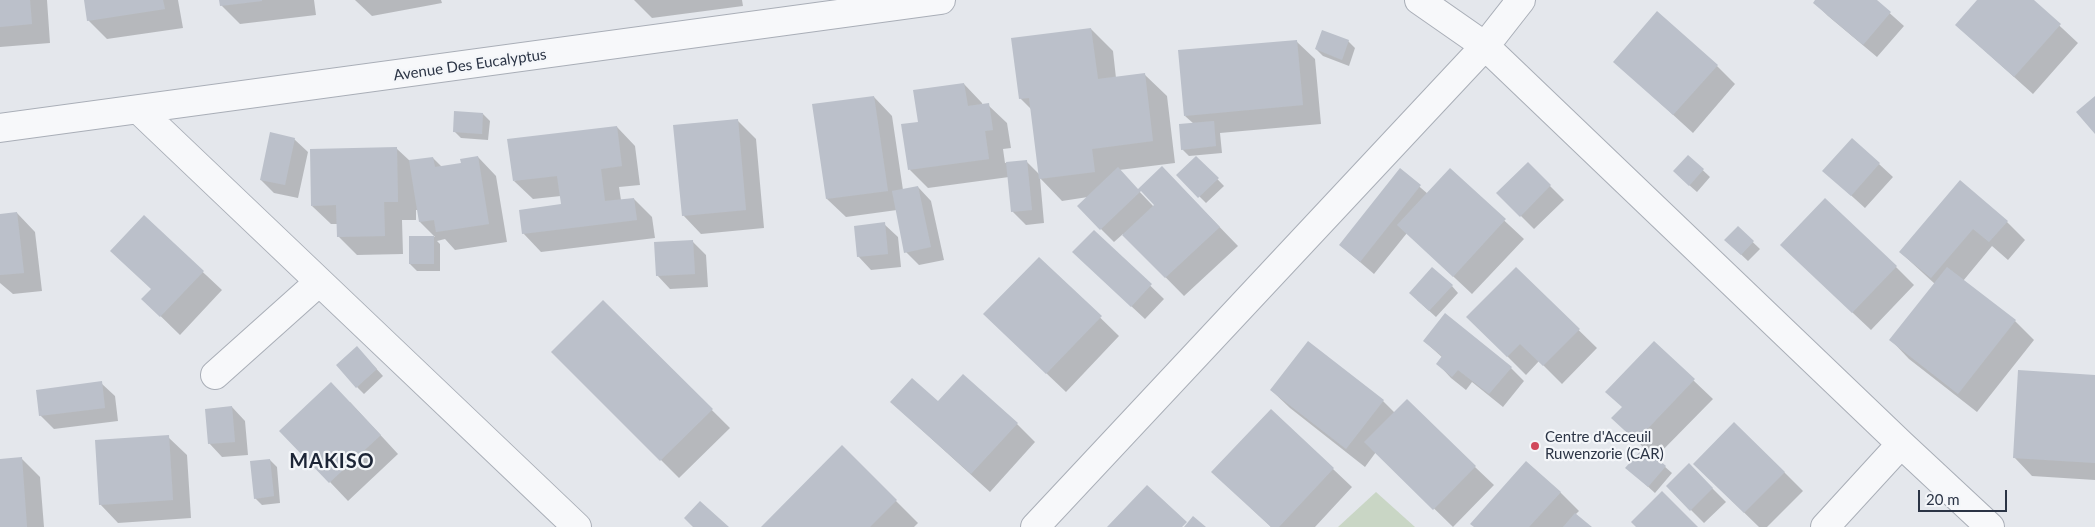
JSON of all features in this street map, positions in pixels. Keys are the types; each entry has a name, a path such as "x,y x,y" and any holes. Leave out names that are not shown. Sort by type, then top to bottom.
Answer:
{"street":[{"name":"Avenue Des Eucalyptus","path":"0,128 940,0"},
{"path":"1419,0 1485,46 1990,527"},
{"path":"1035,527 1485,46 1521,0"},
{"path":"139,110 576,527"},
{"path":"215,374 319,282"},
{"path":"1824,527 1901,444"}],"green space":[{"path":"1376,492 1415,527 1338,527"}],"building":[{"path":"0,0 30,0 32,24 0,27"},
{"path":"84,0 163,0 165,9 87,21"},
{"path":"219,0 262,0 262,1 220,6"},
{"path":"1815,0 1877,0 1891,12 1863,45 1813,3"},
{"path":"1977,0 2034,0 2061,24 2014,77 1955,25"},
{"path":"1657,11 1718,65 1673,115 1613,62"},
{"path":"1091,28 1098,79 1145,73 1153,141 1092,149 1095,172 1039,179 1029,98 1019,99 1011,38"},
{"path":"1322,30 1349,40 1342,60 1315,49"},
{"path":"1297,40 1303,105 1184,116 1178,50"},
{"path":"964,83 968,106 989,103 993,130 985,131 989,159 908,170 901,124 918,122 913,90"},
{"path":"874,96 888,191 826,199 812,104"},
{"path":"2095,96 2095,134 2076,112"},
{"path":"454,111 483,113 482,134 453,132"},
{"path":"738,119 746,210 682,216 673,125"},
{"path":"1214,121 1216,146 1181,150 1179,124"},
{"path":"617,126 622,166 601,169 605,201 634,198 637,220 522,234 519,210 561,204 557,176 513,181 507,139"},
{"path":"270,132 295,138 285,185 260,180"},
{"path":"1852,138 1880,163 1851,196 1822,171"},
{"path":"397,147 398,202 384,202 385,236 337,237 336,205 311,206 310,149"},
{"path":"1688,155 1704,169 1689,186 1673,171"},
{"path":"478,156 489,224 436,232 434,220 419,222 409,160 433,157 435,167 461,163 460,159"},
{"path":"1196,156 1219,178 1198,198 1176,175"},
{"path":"1027,160 1032,210 1011,212 1006,162"},
{"path":"1528,162 1551,185 1520,217 1496,193"},
{"path":"1162,166 1220,227 1165,278 1122,235 1154,205 1141,191 1100,230 1077,206 1118,167 1138,189"},
{"path":"1400,168 1421,185 1360,262 1339,245"},
{"path":"1450,168 1506,219 1453,277 1397,225"},
{"path":"1960,180 2008,221 1989,242 1973,229 1931,278 1899,252"},
{"path":"918,186 931,247 904,253 892,191"},
{"path":"1825,198 1897,266 1852,313 1780,245"},
{"path":"17,212 24,273 0,275 0,214"},
{"path":"144,215 204,271 160,317 141,299 151,289 110,251"},
{"path":"885,222 888,254 857,257 854,226"},
{"path":"1738,226 1754,241 1741,255 1724,240"},
{"path":"1094,230 1152,284 1131,307 1072,252"},
{"path":"409,236 434,236 434,264 409,264"},
{"path":"693,240 695,274 656,276 654,242"},
{"path":"1039,257 1102,316 1046,374 983,314"},
{"path":"1432,267 1453,285 1429,311 1409,293"},
{"path":"1516,267 1580,329 1543,366 1520,344 1507,357 1466,317"},
{"path":"1947,267 2016,320 1958,394 1889,340"},
{"path":"603,300 713,409 660,461 551,352"},
{"path":"1445,313 1512,367 1489,394 1458,370 1452,377 1436,364 1442,356 1423,341"},
{"path":"1308,341 1384,400 1346,449 1270,390"},
{"path":"1654,341 1695,379 1636,441 1611,418 1622,407 1605,392"},
{"path":"357,346 377,369 356,388 336,365"},
{"path":"2018,370 2095,375 2095,463 2013,458"},
{"path":"963,374 1018,423 971,474 890,402 912,378 938,401"},
{"path":"102,381 105,408 39,416 36,390"},
{"path":"331,382 381,435 329,483 279,431"},
{"path":"1407,399 1476,466 1433,510 1364,442"},
{"path":"232,406 235,442 208,444 205,409"},
{"path":"1271,409 1334,468 1279,527 1271,527 1211,472"},
{"path":"1734,422 1785,472 1744,513 1693,464"},
{"path":"169,435 173,500 99,505 95,440"},
{"path":"842,445 897,500 870,527 761,527"},
{"path":"1644,447 1666,466 1648,487 1625,468"},
{"path":"22,457 27,527 0,527 0,459"},
{"path":"270,459 274,496 254,499 250,461"},
{"path":"1526,461 1561,492 1529,527 1474,527 1470,524"},
{"path":"1689,463 1713,488 1690,511 1666,486"},
{"path":"1147,485 1187,522 1182,527 1107,527"},
{"path":"1662,491 1698,527 1636,527 1631,522"},
{"path":"700,501 729,527 693,527 684,518"},
{"path":"1575,513 1592,527 1563,527"},
{"path":"1193,516 1206,527 1184,527"}],"place":[{"name":"Centre d'Acceuil Ruwenzorie (CAR)","path":"1535,446"}],"district":[{"name":"MAKISO","path":"332,462"}]}
